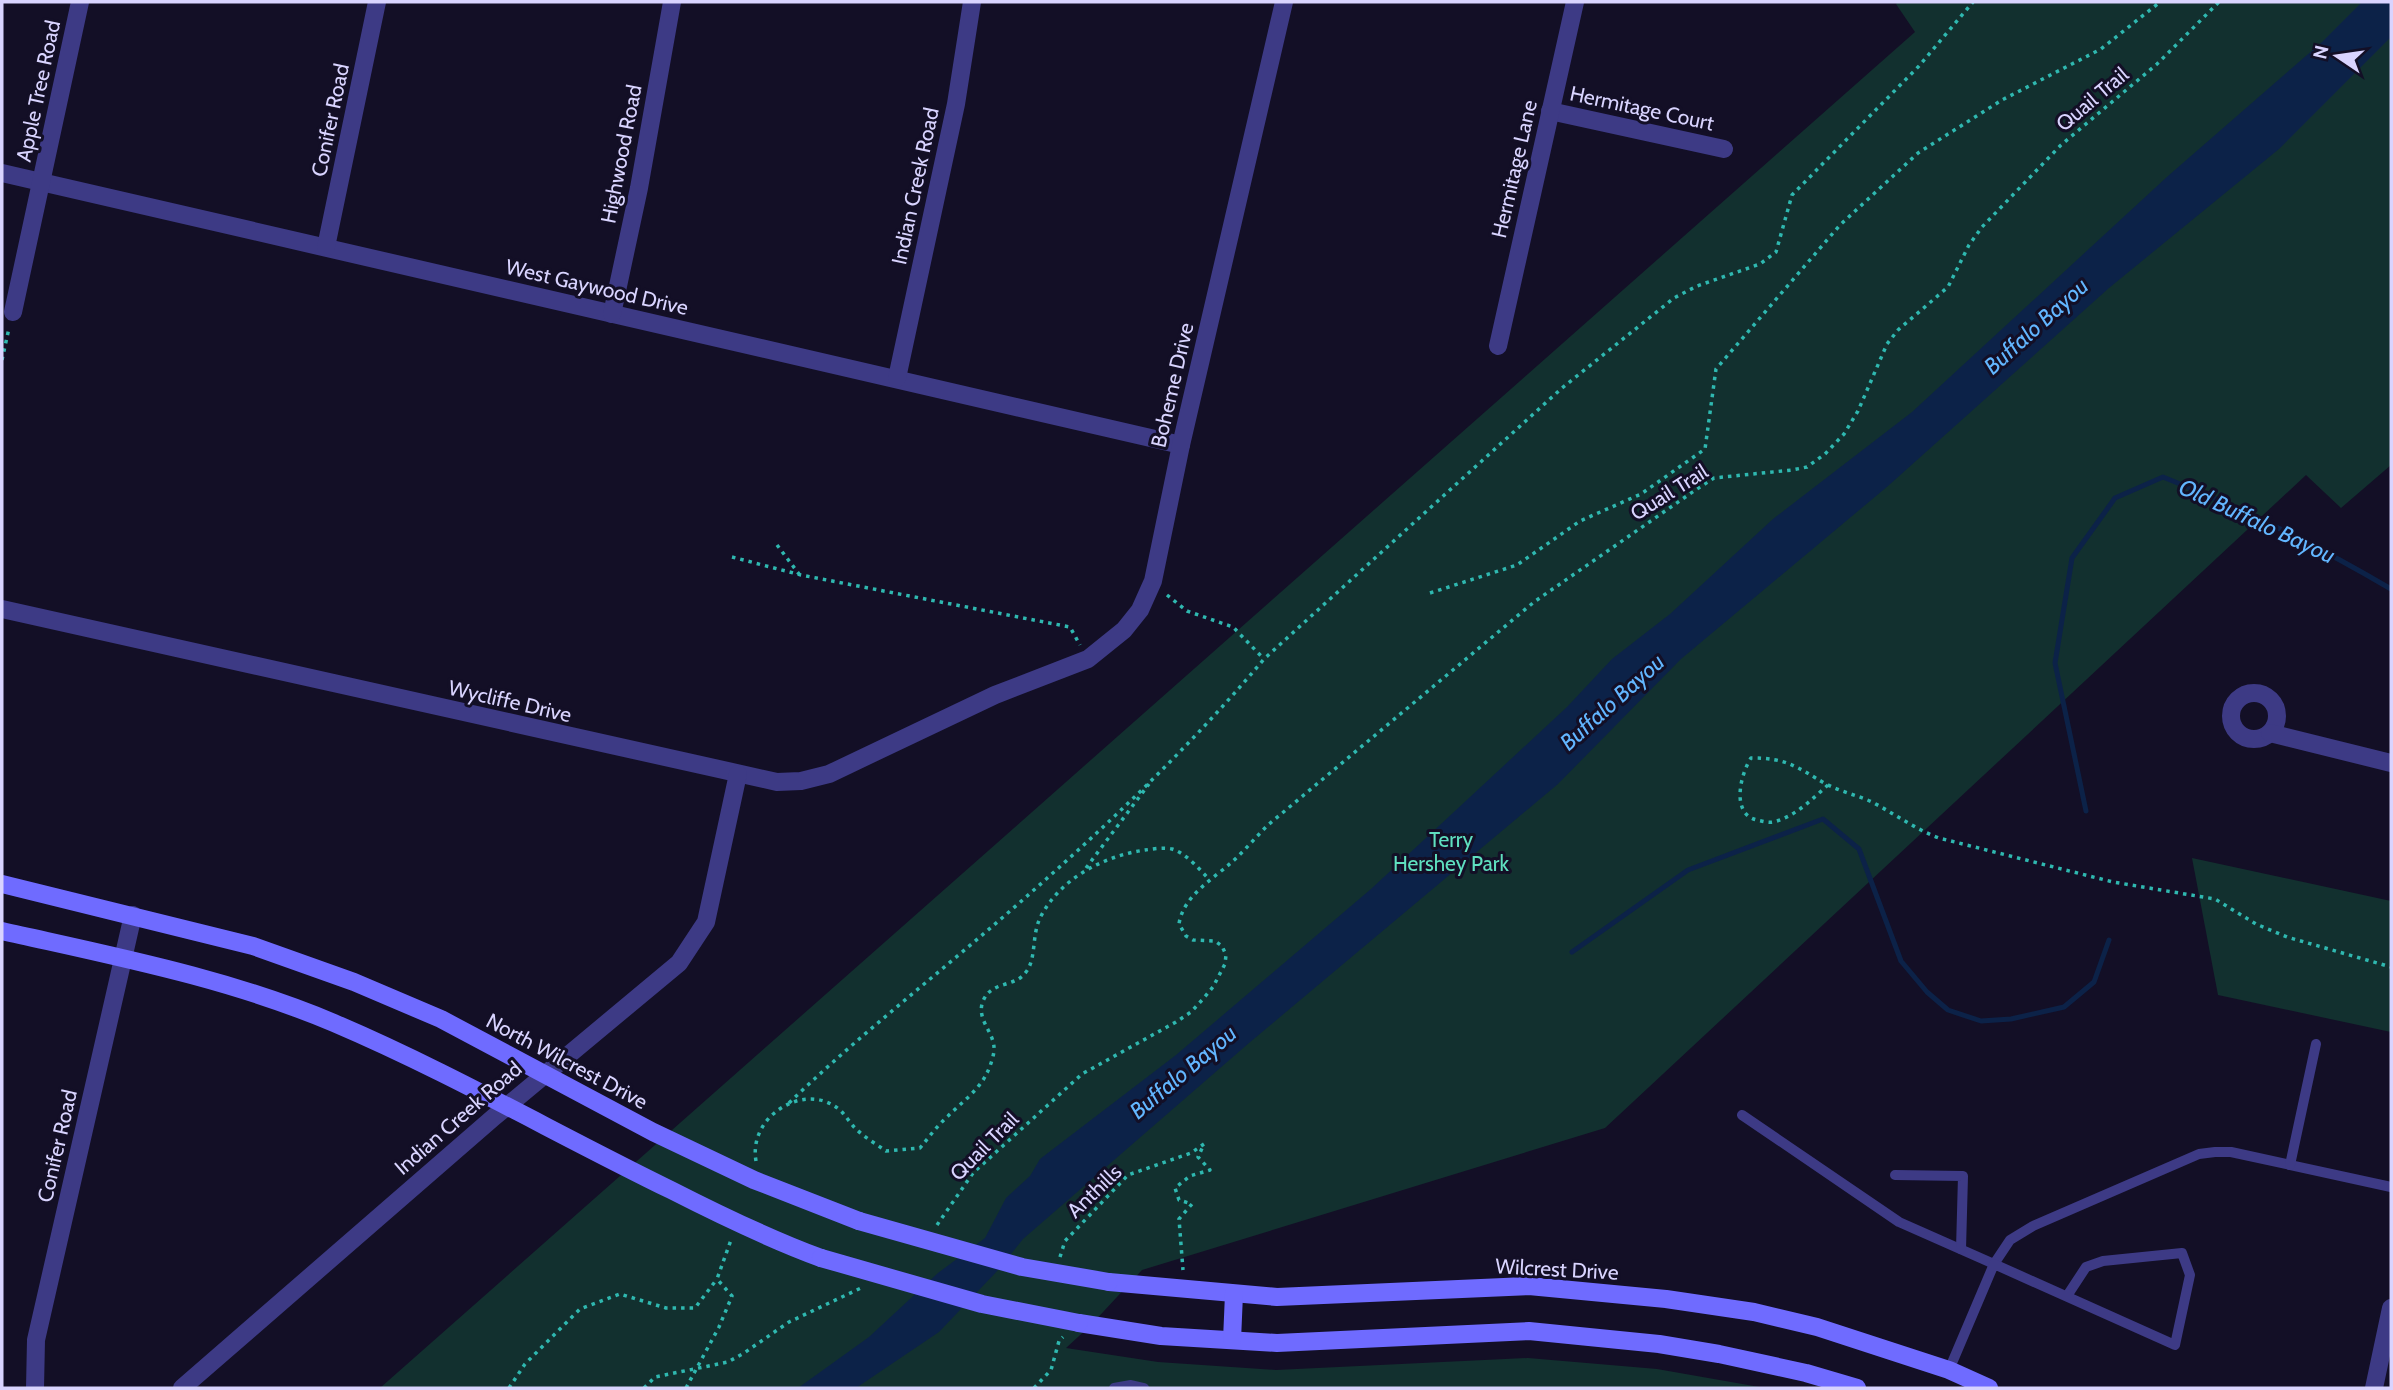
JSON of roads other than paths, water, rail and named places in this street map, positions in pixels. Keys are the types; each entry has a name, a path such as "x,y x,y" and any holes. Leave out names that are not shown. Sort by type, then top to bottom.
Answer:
{"main road":[{"name":"North Wilcrest Drive","path":"2,884 253,946 354,982 441,1019 653,1132 754,1180 859,1221 1022,1267 1109,1282"},
{"path":"2,931 234,987 332,1022 736,1222 821,1258 982,1304 1161,1336 1277,1343 1529,1331 1659,1344 1720,1354 1857,1388"},
{"name":"Wilcrest Drive","path":"1109,1282 1277,1297 1529,1286 1665,1298 1754,1312 1817,1327 1949,1370 1989,1388"},
{"path":"1232,1340 1234,1294"}],"street":[{"name":"Apple Tree Road","path":"13,312 80,2"},
{"name":"Conifer Road","path":"326,247 377,2"},
{"name":"Highwood Road","path":"612,314 639,188 672,2"},
{"name":"Indian Creek Road","path":"897,378 956,104 972,2"},
{"name":"Boheme Drive","path":"995,695 1088,659 1124,630 1140,610 1153,581 1181,444 1284,2"},
{"name":"Hermitage Lane","path":"1498,346 1574,2"},
{"name":"Hermitage Court","path":"1550,111 1724,149"},
{"name":"West Gaywood Drive","path":"2,173 1181,444"},
{"name":"Wycliffe Drive","path":"2,609 777,782 801,781 829,774 995,695"},
{"path":"2270,733 2391,762"},
{"name":"Indian Creek Road","path":"182,1388 506,1106 679,963 706,922 738,774"},
{"name":"Conifer Road","path":"34,1388 36,1340 133,915"},
{"path":"2374,1388 2391,1308"}],"lane":[{"path":"2290,1165 2316,1044"},
{"path":"1742,1115 1899,1222 2175,1345 2190,1275 2182,1253 2103,1261 2086,1267 2067,1296"},
{"path":"1949,1370 1994,1264 2010,1240 2033,1226 2199,1154 2231,1152 2391,1187"},
{"path":"1895,1175 1963,1176 1961,1249"},
{"path":"1114,1388 1130,1385 1144,1388"}],"water":[{"name":"Buffalo Bayou","path":"2362,2 2391,2 2391,37 2279,149 2109,288 1888,486 1681,659 1558,784 1249,1043 1023,1239 1000,1268 939,1332 856,1388 798,1388 869,1337 938,1273 985,1238 1006,1198 1030,1176 1040,1159 1176,1055 1371,889 1567,707 1612,659 1670,614 1773,519 1912,412 2168,176 2322,42"}],"waterway":[{"name":"Old Buffalo Bayou","path":"2086,811 2055,663 2072,558 2115,498 2163,477 2279,528 2391,589"},
{"name":"Old Buffalo Bayou","path":"1572,952 1688,870 1823,819 1859,849 1901,961 1927,992 1948,1010 1981,1021 2011,1019 2064,1007 2094,982 2109,940"}],"park label":[{"name":"Terry Hershey Park","path":"1451,851"}]}
